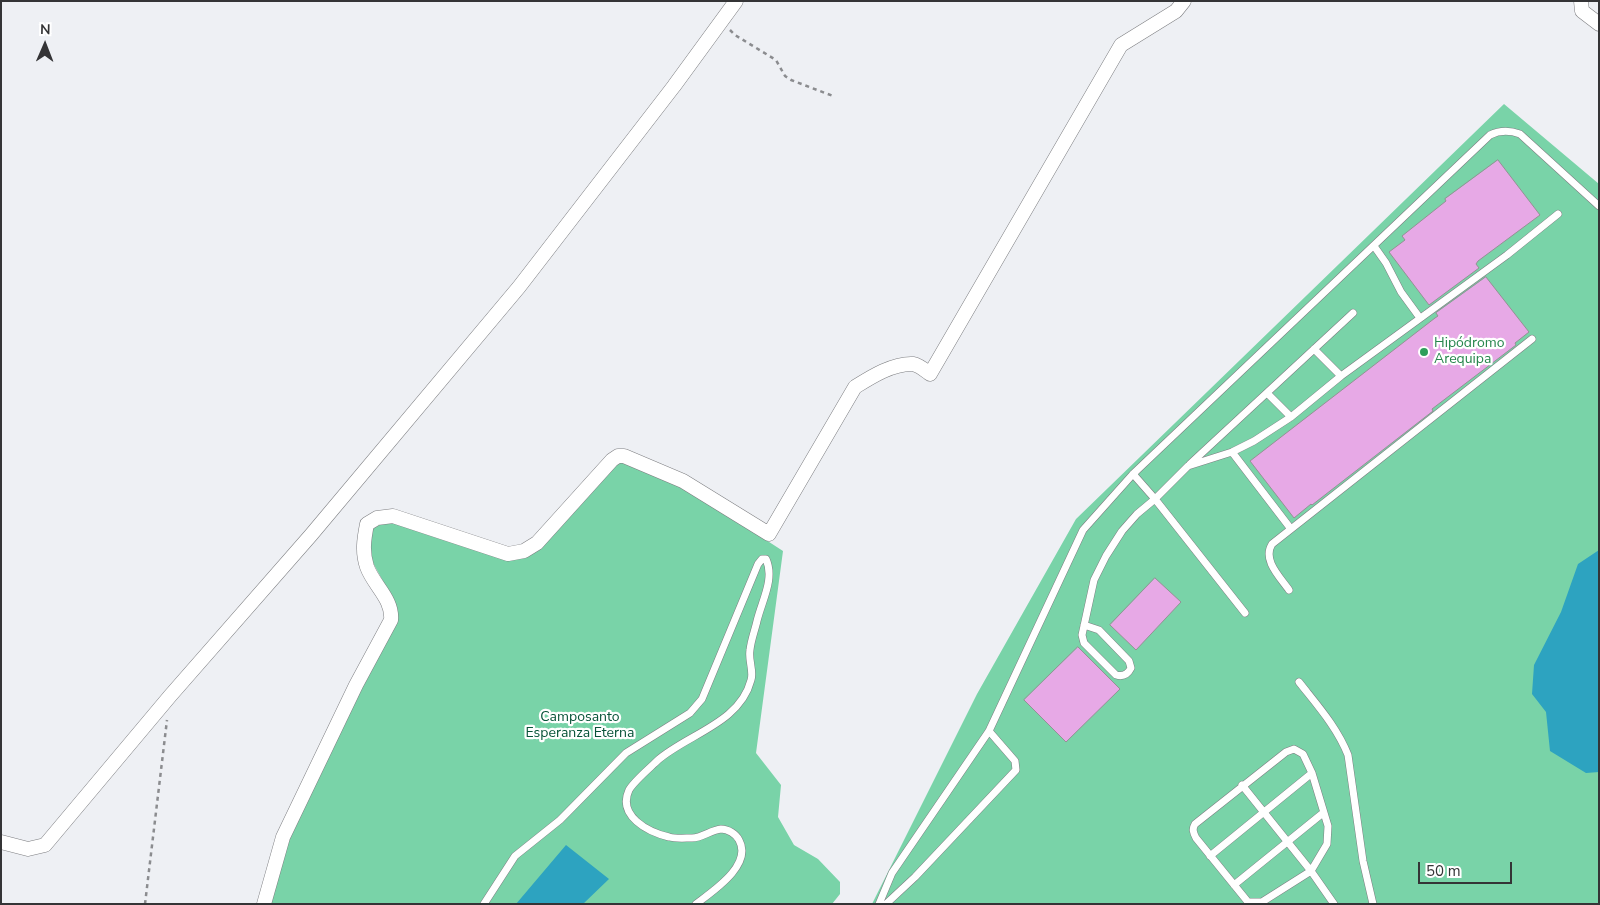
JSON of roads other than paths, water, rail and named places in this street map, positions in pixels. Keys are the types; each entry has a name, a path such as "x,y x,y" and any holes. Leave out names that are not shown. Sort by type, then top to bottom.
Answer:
{"street":[{"path":"1,842 28,850 45,845 170,696 311,535 520,287 674,86 736,1"},
{"path":"264,904 283,837 356,684 391,620 392,609 367,567 363,543 367,524 377,518 393,516 508,554 524,551 537,543 612,460 618,456 624,456 683,481 769,534 855,387 876,375 898,366 915,364 930,374 1121,45 1176,11 1184,1"},
{"path":"1581,1 1582,12 1599,24"}],"lane":[{"path":"879,904 892,873 989,731 1083,530 1133,474 1490,135 1497,132 1512,131 1520,134 1599,206"},
{"path":"1188,466 1232,452 1291,418 1340,376 1507,255 1558,214"},
{"path":"1374,246 1386,263 1401,292 1420,318"},
{"path":"1084,625 1099,630 1129,661 1131,668 1127,674 1116,675 1084,644 1082,635 1084,625 1094,580 1106,556 1122,531 1137,514 1353,313"},
{"path":"1289,590 1269,560 1268,551 1272,544 1532,339"},
{"path":"1314,349 1340,376"},
{"path":"1267,393 1291,418"},
{"path":"1232,452 1291,529"},
{"path":"1133,474 1245,613"},
{"path":"484,904 515,856 560,820 626,753 690,713 702,699 758,564 762,559 766,559 769,565 770,583 763,600 750,651 752,679 742,700 724,718 660,759 630,789 626,802 630,816 648,830 670,838 694,838 721,829 736,834 741,842 742,856 732,875 696,904"},
{"path":"1299,682 1333,725 1342,739 1348,754 1362,861 1373,904"},
{"path":"886,904 915,877 1016,770 1015,761 989,731"},
{"path":"1290,750 1303,754 1312,773 1328,826 1325,850 1311,871 1262,902 1248,902 1196,838 1193,828 1195,824 1242,785 1290,750"},
{"path":"1210,856 1312,773"},
{"path":"1242,785 1288,841 1334,904"},
{"path":"1234,885 1324,813"}],"water":[{"path":"1599,550 1599,772 1586,773 1550,751 1546,712 1532,694 1534,665 1561,612 1578,564"},
{"path":"566,845 609,879 583,904 516,904"}],"place":[{"name":"Hipódromo Arequipa","path":"1424,352"}],"park label":[{"name":"Camposanto Esperanza Eterna","path":"580,726"}]}
